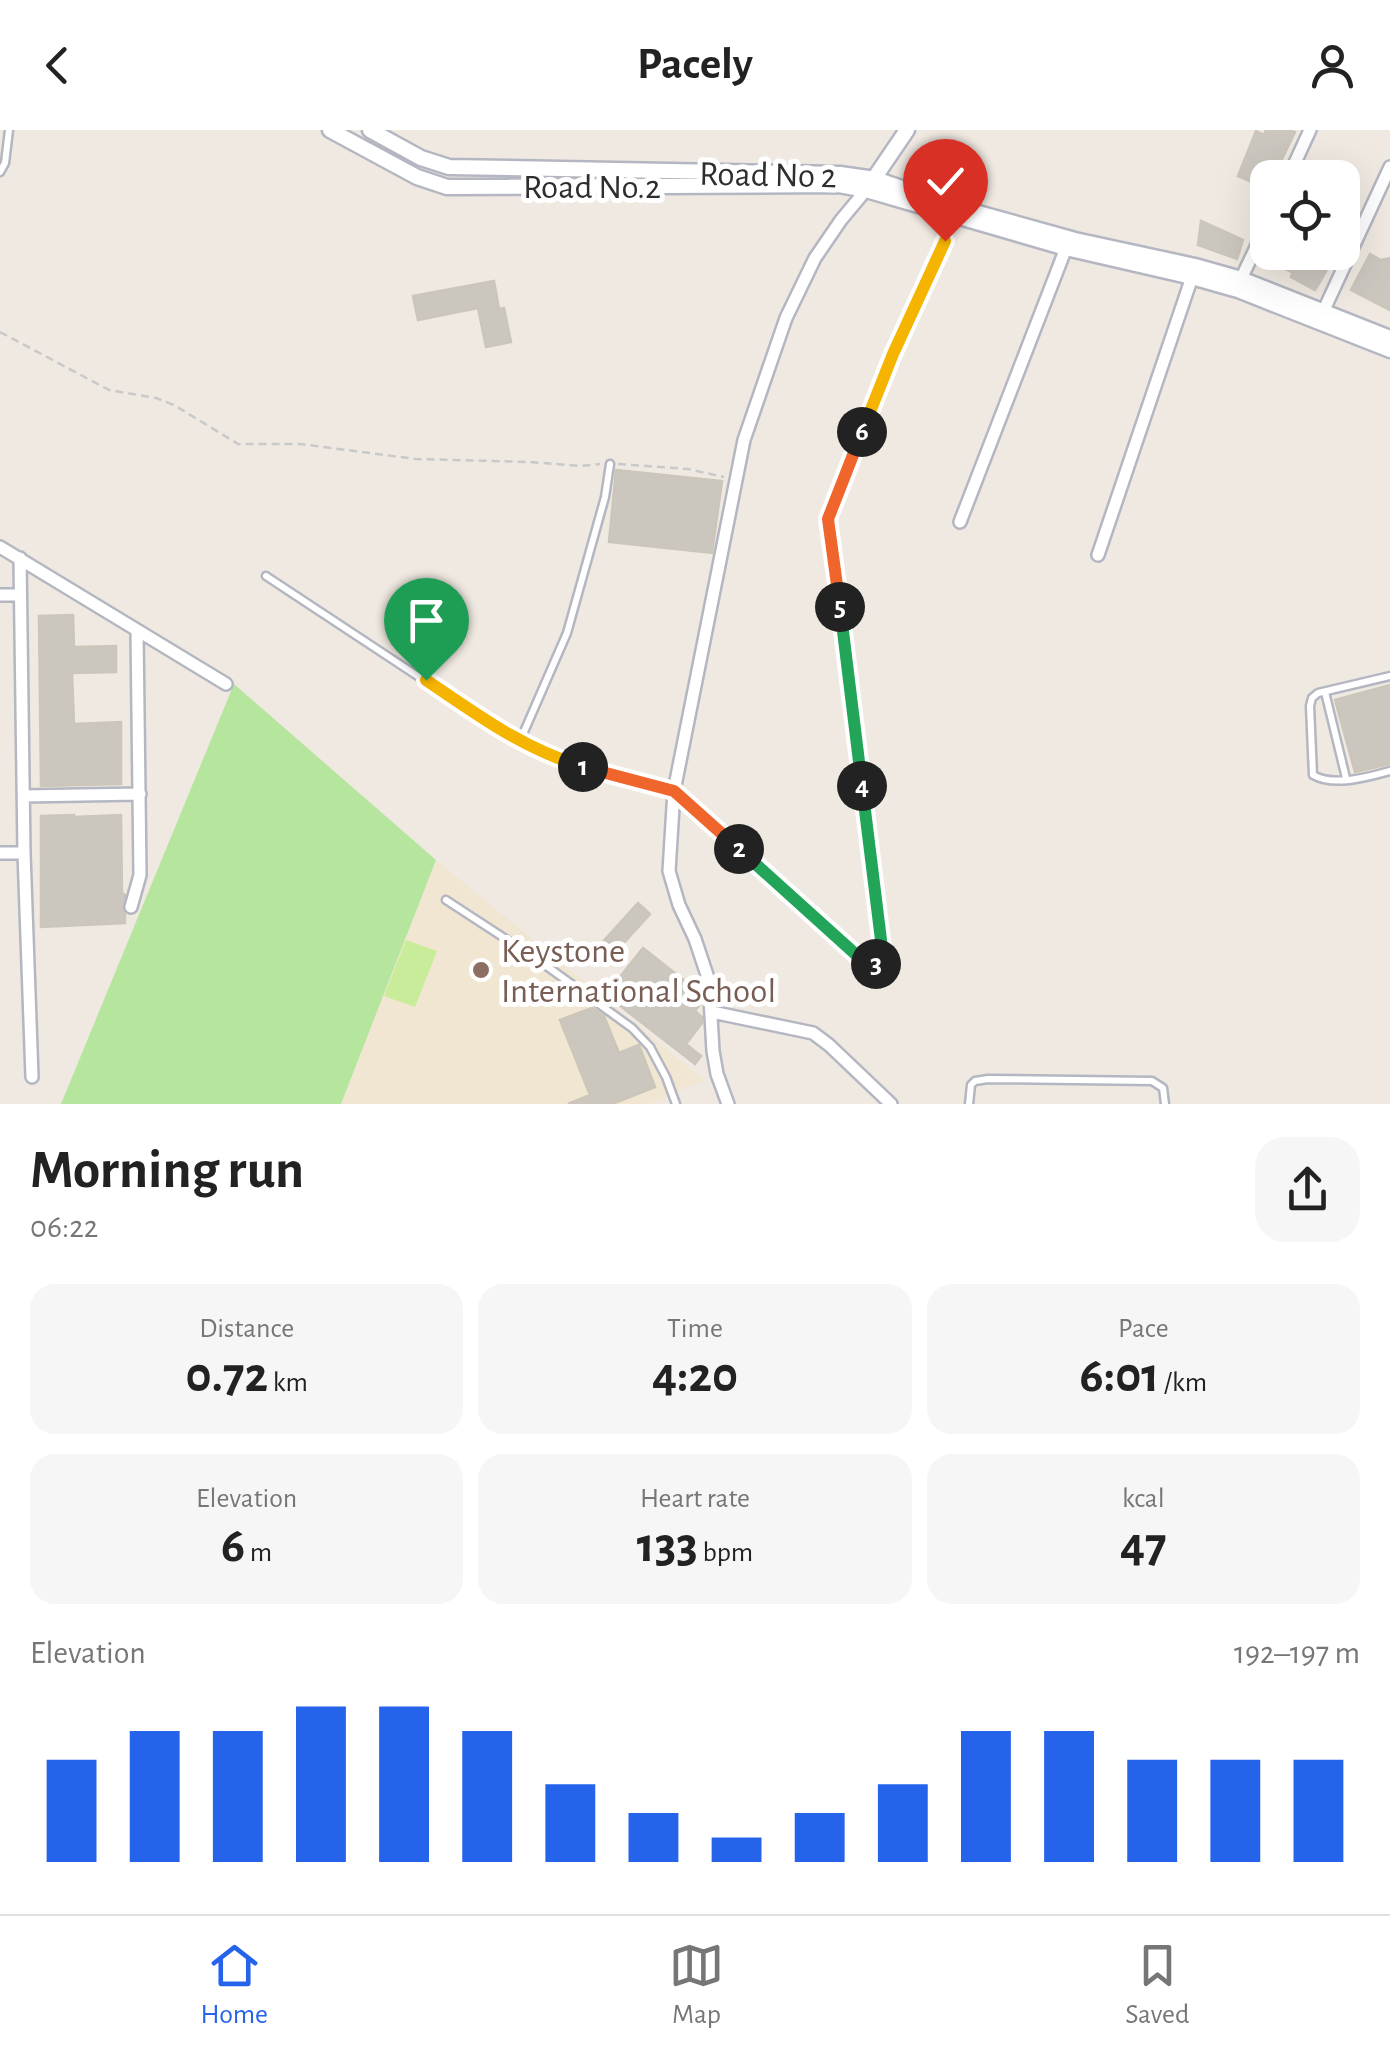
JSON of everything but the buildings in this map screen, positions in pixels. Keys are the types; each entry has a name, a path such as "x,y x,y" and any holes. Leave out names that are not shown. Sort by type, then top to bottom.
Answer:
{"street":[{"name":"Road No.2","path":"330,130 417,177 446,186 870,184"},
{"name":"Road No 2","path":"370,130 421,158 449,168 840,174 870,184"},
{"path":"728,1104 712,1052 709,981 669,871 674,791 744,440 786,318 814,258 907,130"},
{"path":"1296,160 1310,130"},
{"path":"1323,312 1390,167"},
{"path":"870,184 1066,248 1238,290 1390,350"},
{"path":"870,184 1149,258 1195,266 1390,338"},
{"path":"674,791 862,960 870,964 879,961 882,948 828,519 893,354 945,241"},
{"path":"960,522 1066,248"},
{"path":"1241,280 1250,261"},
{"path":"1098,555 1192,277"},
{"path":"0,547 226,684"},
{"path":"20,558 32,1077"},
{"path":"0,596 20,595"},
{"path":"131,906 140,875 138,632"},
{"path":"23,796 140,794"},
{"path":"0,853 24,852"},
{"path":"712,1012 813,1033 890,1104"}],"lane":[{"path":"0,172 5,164 9,130"},
{"path":"520,741 567,633 605,498 610,464"},
{"path":"266,576 520,741 549,756 674,791"},
{"path":"1390,676 1318,693 1310,706 1313,775 1326,781 1390,770"},
{"path":"1325,692 1346,778"},
{"path":"446,900 632,1028 650,1047 676,1104"},
{"path":"969,1104 971,1085 988,1079 1152,1081 1163,1088 1165,1104"}],"path":[{"path":"0,332 109,390 174,405 238,444 300,444 416,460 688,469 736,480"}],"shaded area":[{"name":"Keystone International School","path":"436,860 704,1080 650,1104 341,1104"}],"green space":[{"path":"234,684 436,860 341,1104 61,1104"},
{"path":"406,940 437,951 415,1007 384,996"}],"place":[{"name":"Keystone International School","path":"481,970"}],"route":[{"path":"426,680 504,733 549,756 674,791 862,960 876,964 882,948 828,519 893,354 945,241"}]}
